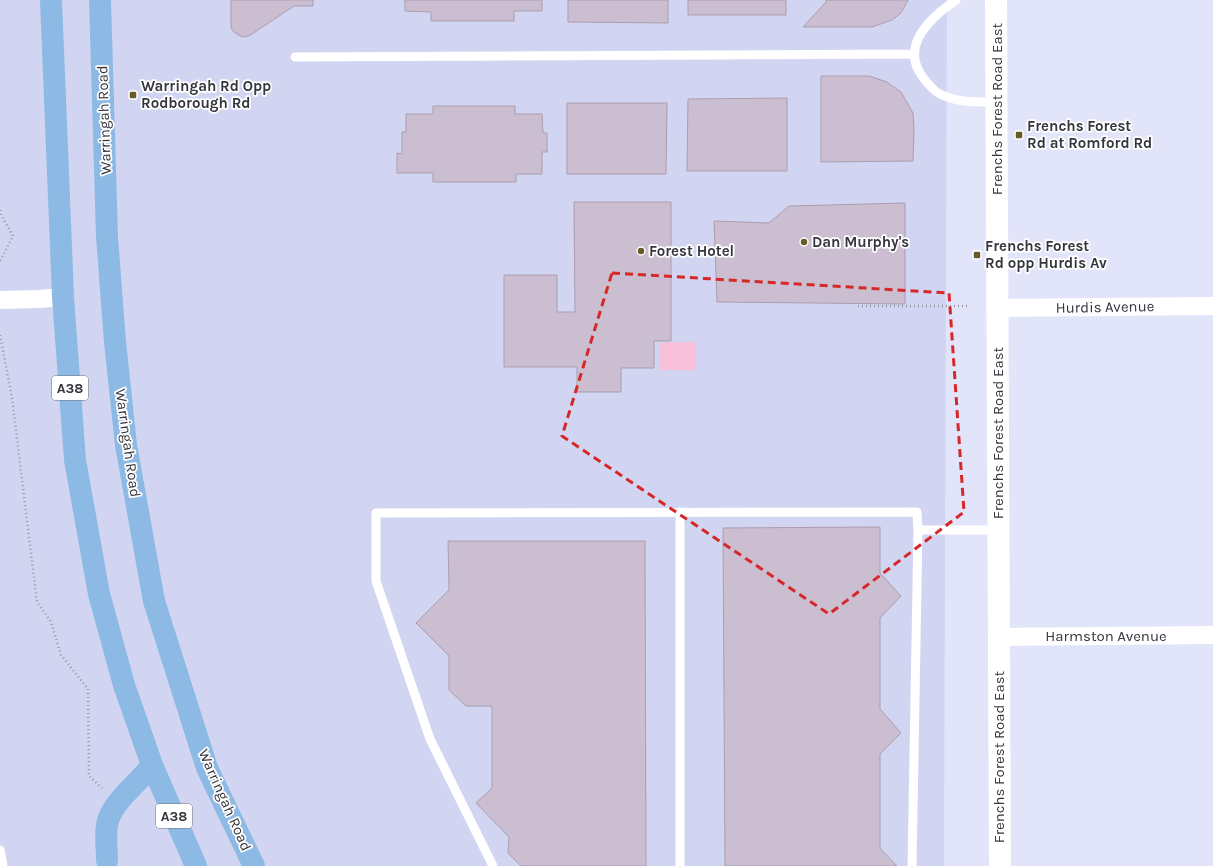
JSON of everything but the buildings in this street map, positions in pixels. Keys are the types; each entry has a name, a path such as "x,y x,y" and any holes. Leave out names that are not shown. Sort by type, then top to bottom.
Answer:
{"highway":[{"name":"A38","path":"51,0 63,298 75,460 99,594 124,685 152,765 196,866"},
{"name":"Warringah Road","path":"100,0 107,237 115,342 128,453 154,601 207,768 254,866"},
{"path":"107,863 106,831 110,816 118,802 140,781 152,765"}],"main road":[{"name":"Frenchs Forest Road East","path":"996,0 1000,866"}],"street":[{"path":"0,300 63,298"},
{"name":"Hurdis Avenue","path":"998,308 1213,306"},
{"name":"Harmston Avenue","path":"998,637 1213,636"}],"lane":[{"path":"956,0 934,17 918,38 914,54 917,69 928,84 940,95 967,102 996,102"},
{"path":"295,57 914,54"},
{"path":"680,512 680,866"},
{"path":"493,866 430,739 376,581 376,513 917,512 918,530 912,866"},
{"path":"918,530 998,530"},
{"path":"0,850 3,866"}],"path":[{"path":"0,210 1,215 13,236 0,261"},
{"path":"858,306 970,306"},
{"path":"0,335 12,398 37,602 51,622 62,655 88,689 89,776 102,788"}],"highlighted area":[{"path":"612,273 949,293 964,512 829,614 562,436"}],"shaded area":[{"path":"0,0 947,0 944,866 0,866"},
{"path":"695,342 695,370 659,370 659,343"}],"place":[{"name":"Warringah Rd Opp Rodborough Rd","path":"133,95"},
{"name":"Frenchs Forest Rd at Romford Rd","path":"1019,135"},
{"name":"Dan Murphy's","path":"804,242"},
{"name":"Forest Hotel","path":"641,251"},
{"name":"Frenchs Forest Rd opp Hurdis Av","path":"977,255"}]}
